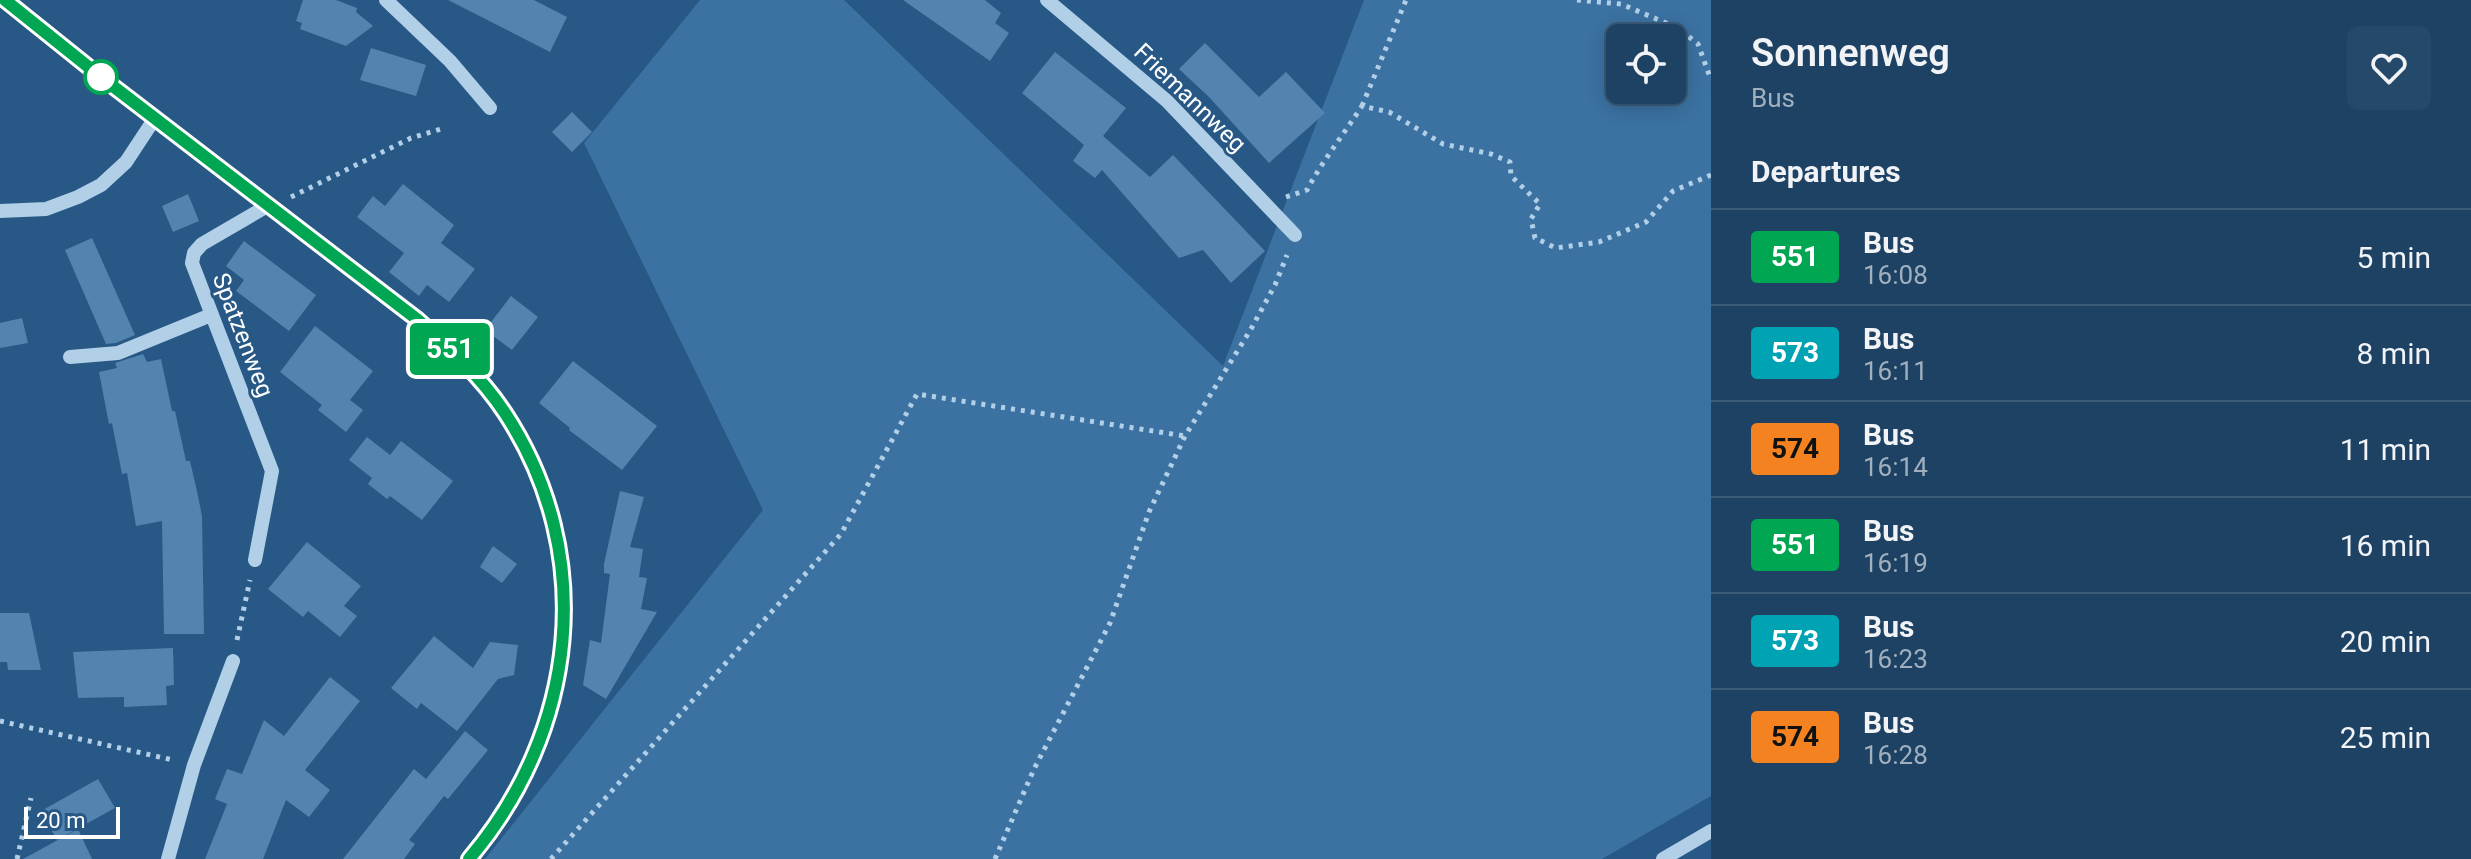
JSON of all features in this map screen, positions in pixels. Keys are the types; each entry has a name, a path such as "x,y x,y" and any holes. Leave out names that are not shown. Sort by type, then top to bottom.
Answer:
{"street":[{"path":"5,0 448,346 504,412 526,450 544,491 561,560 563,642 558,678 552,710 527,772 510,803 469,859"},
{"path":"386,0 450,61 490,108"},
{"name":"Friemannweg","path":"1047,0 1167,101 1295,235"},
{"path":"0,211 46,209 101,185 126,162 155,118"},
{"name":"Spatzenweg","path":"255,560 272,471 192,263 194,253 202,244 269,205"},
{"path":"70,357 118,353 211,315"},
{"path":"168,859 194,765 233,661"},
{"path":"1663,859 1711,831"}],"path":[{"path":"1265,203 1307,190 1362,106 1406,0"},
{"path":"1577,0 1621,4 1678,28 1698,44 1711,80"},
{"path":"1362,106 1389,112 1443,144 1491,154 1510,162 1511,176 1540,204 1531,219 1535,238 1556,248 1599,242 1646,222 1673,191 1711,175"},
{"path":"303,190 411,138 441,129"},
{"path":"995,859 1034,769 1110,623 1149,512 1185,436 1263,307 1295,235"},
{"path":"551,859 841,534 917,394 1185,436"},
{"path":"233,661 247,595"},
{"path":"0,721 194,765"},
{"path":"17,859 31,798"}],"shaded area":[{"path":"700,0 844,0 1223,366 1364,0 1711,0 1711,796 1602,859 485,859 763,510 584,143"}],"building":[{"path":"303,0 336,0 357,8 356,12 373,26 346,46 300,29 302,23 296,21"},
{"path":"448,0 534,0 567,17 550,52"},
{"path":"903,0 985,0 1001,13 995,23 1009,33 990,61"},
{"path":"1205,43 1259,97 1286,72 1325,113 1269,163 1179,69"},
{"path":"371,48 426,65 416,96 360,80"},
{"path":"1055,52 1126,108 1103,136 1150,177 1173,155 1265,251 1231,283 1203,250 1179,258 1102,170 1095,178 1073,161 1084,145 1022,93"},
{"path":"572,112 592,132 572,152 552,132"},
{"path":"403,184 454,225 441,243 475,269 449,302 427,285 419,296 389,272 404,253 357,217 373,196 385,206"},
{"path":"188,194 199,221 173,232 162,206"},
{"path":"92,238 135,335 116,343 106,344 65,250"},
{"path":"244,241 316,295 289,331 236,291 244,280 226,266"},
{"path":"511,296 538,317 512,350 485,330"},
{"path":"22,318 28,343 0,348 0,323"},
{"path":"315,326 373,371 350,400 363,410 346,432 318,410 322,405 280,372"},
{"path":"143,354 147,362 161,359 172,411 175,411 186,461 190,461 198,496 202,516 204,634 164,634 162,521 136,526 127,473 122,474 112,423 109,424 99,372 117,368 115,363"},
{"path":"573,361 657,426 622,470 539,403"},
{"path":"367,437 390,455 401,441 453,481 422,520 368,484 372,478 349,460"},
{"path":"620,491 644,497 630,547 643,549 639,577 647,578 641,609 657,612 606,699 583,685 590,640 601,643 610,574 604,573 604,564"},
{"path":"307,542 361,586 344,606 357,616 340,637 308,611 303,617 268,589"},
{"path":"493,546 517,564 502,583 480,567"},
{"path":"0,613 29,613 41,670 8,670 7,662 0,662"},
{"path":"434,636 473,668 490,642 518,645 514,675 498,679 457,731 421,703 417,709 391,688"},
{"path":"173,648 174,685 166,686 167,705 124,707 124,697 78,698 73,652"},
{"path":"330,677 360,701 305,770 330,790 309,817 286,800 263,859 205,859 227,804 215,799 227,769 242,774 264,720 284,736"},
{"path":"465,731 488,750 448,799 444,796 409,840 415,844 404,859 343,859 414,769 426,779"},
{"path":"98,779 115,808 57,840 41,811"},
{"path":"78,829 92,859 23,859"}],"bus line":[{"name":"551","path":"5,0 418,320 476,376 504,412 526,450 544,491 561,560 561,660 552,710 527,772 510,803 469,859"}]}
